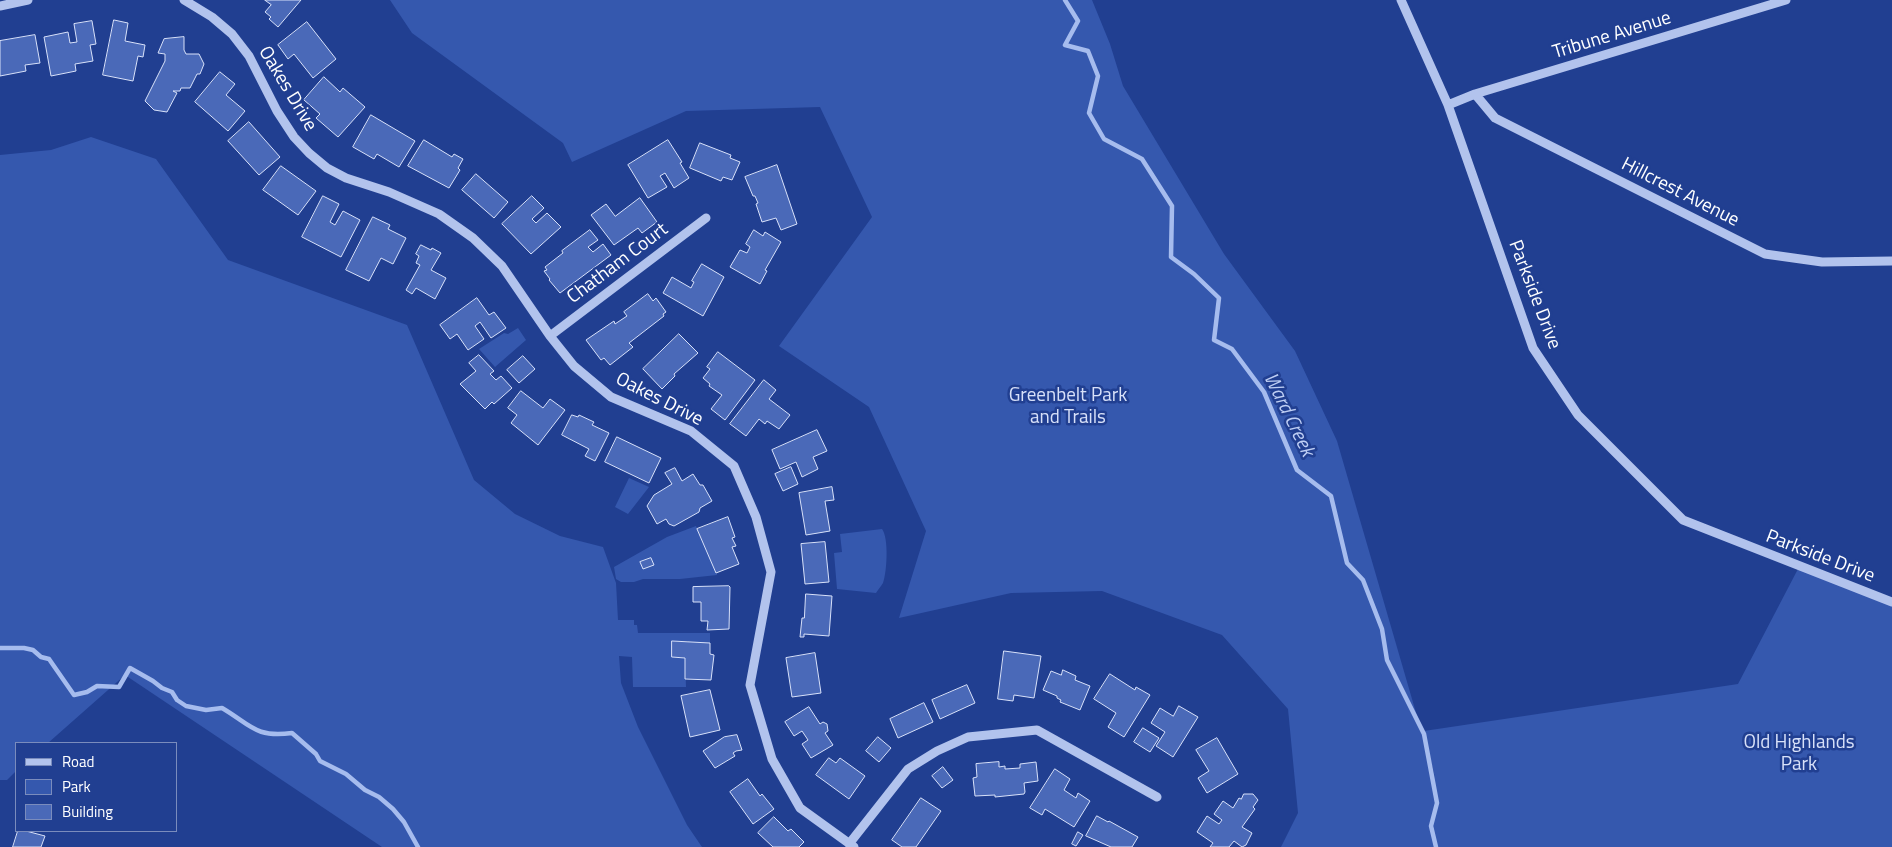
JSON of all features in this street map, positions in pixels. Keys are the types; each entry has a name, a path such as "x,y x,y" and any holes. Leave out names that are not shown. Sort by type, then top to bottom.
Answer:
{"street":[{"path":"0,6 28,0"},
{"name":"Oakes Drive","path":"184,0 212,17 232,34 249,56 277,111 294,137 309,153 328,168 346,178 389,192 439,214 473,238 502,266 550,336 574,366 611,397 692,431 734,466 756,516 770,572 750,684 772,759 800,808 851,845"},
{"name":"Parkside Drive","path":"1401,0 1448,105 1532,348 1578,415 1682,520 1892,602"},
{"name":"Tribune Avenue","path":"1448,105 1474,94 1786,0"},
{"name":"Hillcrest Avenue","path":"1474,94 1495,118 1765,254 1822,262 1892,261"},
{"name":"Chatham Court","path":"550,336 706,218"},
{"path":"851,845 908,769 936,751 968,737 1038,730 1157,797"}],"green space":[{"path":"390,0 1092,0 1110,44 1123,86 1224,254 1295,351 1337,441 1435,778 1424,731 1738,684 1799,567 1892,599 1892,847 1281,847 1298,813 1288,709 1222,635 1102,591 1011,593 899,618 926,531 869,407 779,346 872,217 820,107 686,111 572,162 563,143 412,33"},
{"path":"91,137 156,159 228,260 407,325 474,480 515,514 560,536 603,547 616,583 618,620 634,620 638,633 710,633 710,643 672,641 672,657 685,658 686,687 633,687 632,657 619,656 621,683 638,727 687,825 702,847 382,847 125,675 49,742 15,742 15,772 7,780 0,780 0,155 51,150"},
{"path":"518,328 526,340 495,367 479,349 504,333 508,334"},
{"path":"629,478 649,487 628,514 615,507"},
{"path":"696,526 717,575 680,579 643,579 634,582 621,582 616,579 614,567 667,537"},
{"path":"882,529 886,540 886,563 883,583 876,593 837,589 834,553 842,552 840,534"}],"building":[{"path":"265,0 301,0 278,27 269,19 271,17 265,12 271,5"},
{"path":"114,20 128,23 125,41 145,45 143,57 138,56 133,81 103,75"},
{"path":"92,21 96,44 90,45 93,61 75,64 76,71 51,76 44,37 68,32 70,43 77,42 74,24"},
{"path":"307,22 336,59 313,78 294,54 288,59 278,45"},
{"path":"35,35 40,63 25,65 26,71 0,76 0,41"},
{"path":"184,37 184,50 186,54 199,54 204,64 200,74 197,74 190,88 181,88 180,91 173,91 177,93 167,112 154,110 145,101 165,61 165,54 158,53 164,39"},
{"path":"220,72 235,84 226,95 245,111 228,131 195,102"},
{"path":"324,77 340,92 343,88 365,107 338,137 316,118 320,114 304,100"},
{"path":"371,115 415,141 399,167 377,154 374,159 353,147"},
{"path":"249,122 280,157 259,175 228,141"},
{"path":"424,140 452,157 454,154 463,159 458,168 460,170 449,188 408,166"},
{"path":"668,140 682,162 680,163 689,178 674,188 665,173 660,176 667,187 648,198 628,165"},
{"path":"700,143 731,155 730,158 740,162 732,180 723,177 721,181 690,168"},
{"path":"777,165 797,224 781,230 776,218 762,222 756,204 758,203 745,177"},
{"path":"281,166 316,191 298,215 263,190"},
{"path":"476,174 508,202 494,218 462,190"},
{"path":"323,196 339,204 330,222 335,225 343,211 360,220 341,257 302,237"},
{"path":"532,196 544,208 532,219 536,223 547,213 561,227 531,254 502,224"},
{"path":"640,198 657,222 642,233 638,228 614,245 591,215 606,204 615,216"},
{"path":"373,217 390,225 388,229 406,238 393,264 381,258 369,281 346,270"},
{"path":"590,230 598,240 588,247 593,252 603,244 611,255 560,293 549,280 544,271 547,270 545,267 563,253 562,251"},
{"path":"754,230 763,236 765,232 781,242 765,270 767,271 760,284 730,267 740,250 747,253 750,247 746,244"},
{"path":"421,245 441,253 431,270 446,278 435,299 416,288 412,294 406,290 420,265 416,263 419,256 416,254"},
{"path":"702,264 724,277 703,316 663,293 672,277 691,288 694,282 692,281"},
{"path":"648,294 653,301 656,298 666,312 663,314 664,316 629,343 633,347 610,365 604,358 601,360 586,340 614,321 615,324 627,316 624,312"},
{"path":"477,298 489,315 494,312 506,328 491,338 480,322 475,326 484,339 468,350 457,334 450,339 440,325"},
{"path":"679,334 698,353 674,374 675,376 662,389 643,369"},
{"path":"718,352 755,380 725,420 711,409 722,395 709,386 710,384 703,378 710,369 707,367"},
{"path":"479,355 494,371 490,374 496,380 501,376 512,388 494,404 492,402 485,409 460,384 476,371 469,363"},
{"path":"523,356 535,369 519,383 507,370"},
{"path":"764,380 776,390 769,399 790,415 779,429 767,421 765,424 759,419 746,436 730,424"},
{"path":"521,391 543,408 550,399 565,410 538,445 511,423 517,415 508,408"},
{"path":"572,415 578,417 579,415 594,422 592,425 609,433 595,461 585,456 589,449 562,435"},
{"path":"817,430 827,451 813,457 818,469 802,477 796,462 780,469 772,450"},
{"path":"617,437 661,458 649,483 605,462"},
{"path":"791,467 798,484 783,491 775,474"},
{"path":"675,468 682,481 693,474 700,485 703,485 712,501 700,508 699,512 674,526 669,524 666,519 657,524 647,506 654,495 672,484 665,473"},
{"path":"832,487 834,500 825,501 830,531 806,535 799,493"},
{"path":"728,517 735,537 732,538 736,546 732,547 739,564 716,573 697,529"},
{"path":"825,542 829,582 805,584 801,544"},
{"path":"651,558 654,565 643,569 640,562"},
{"path":"729,586 729,629 707,630 708,621 701,621 701,602 693,602 693,587"},
{"path":"806,594 832,596 829,636 804,634 804,637 800,637"},
{"path":"672,641 710,643 710,654 714,655 711,680 685,679 685,658 672,657"},
{"path":"1004,651 1041,656 1034,698 1014,695 1013,701 998,699"},
{"path":"815,653 821,693 792,697 786,658"},
{"path":"1063,670 1076,676 1075,680 1090,686 1080,710 1060,702 1061,700 1057,696 1043,690 1051,671 1061,675"},
{"path":"1110,674 1135,690 1136,687 1150,695 1124,737 1108,727 1116,713 1094,699"},
{"path":"967,685 975,703 940,719 932,700"},
{"path":"710,690 720,730 690,737 681,696"},
{"path":"924,703 933,722 898,738 890,719"},
{"path":"1179,706 1198,717 1173,757 1156,746 1165,732 1151,723 1160,708 1173,716"},
{"path":"809,707 820,724 823,722 827,724 828,731 825,733 833,745 811,758 802,744 808,740 802,731 794,736 785,722"},
{"path":"1143,728 1159,738 1150,752 1134,742"},
{"path":"737,735 742,750 733,753 735,756 715,768 703,751 724,737"},
{"path":"878,737 891,748 879,762 866,751"},
{"path":"1217,738 1238,774 1207,793 1198,778 1209,771 1196,750"},
{"path":"829,758 836,763 840,758 865,776 849,799 816,775"},
{"path":"999,762 999,767 1005,766 1005,769 1020,768 1020,764 1036,762 1038,781 1024,783 1024,794 995,797 995,795 975,796 973,778 977,777 976,764"},
{"path":"943,767 953,780 942,788 932,776"},
{"path":"1055,769 1070,779 1064,790 1076,798 1078,793 1090,801 1074,827 1045,809 1042,815 1030,808"},
{"path":"748,779 760,796 762,794 774,809 753,824 730,792"},
{"path":"1244,794 1253,794 1258,800 1253,807 1255,809 1242,827 1252,833 1246,845 1242,847 1234,841 1229,847 1210,847 1213,843 1197,832 1207,816 1219,824 1222,820 1214,814 1223,801 1233,808"},
{"path":"921,798 941,811 916,847 902,847 892,840"},
{"path":"1097,816 1138,837 1132,847 1111,847 1086,836"},
{"path":"774,817 788,831 791,829 804,842 799,847 773,847 758,833"},
{"path":"18,832 30,832 45,836 41,847 13,847"},
{"path":"1078,832 1083,835 1076,846 1072,844"}],"waterway":[{"name":"Ward Creek","path":"1065,0 1078,21 1065,45 1088,51 1098,76 1089,113 1104,139 1142,159 1172,206 1171,257 1194,274 1219,298 1214,340 1232,349 1264,392 1297,470 1331,496 1347,563 1363,580 1382,629 1387,660 1424,734 1437,803 1431,826 1436,847"},
{"path":"0,648 33,650 41,657 49,659 74,695 87,692 97,686 119,687 130,668 172,692 177,700 186,706 206,710 222,708 261,732 270,734 292,733 316,754 320,761 346,774 393,809 404,822 418,847"}],"park label":[{"name":"Greenbelt Park and Trails","path":"1068,407"},
{"name":"Old Highlands Park","path":"1799,754"}]}
